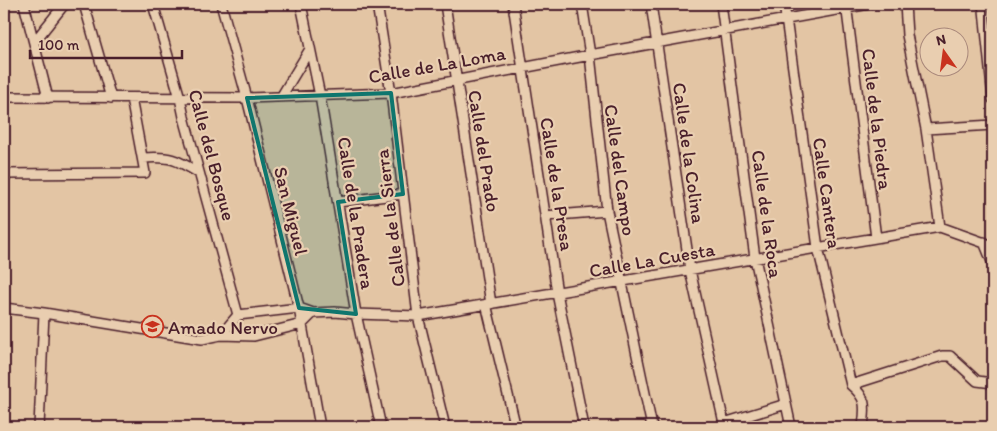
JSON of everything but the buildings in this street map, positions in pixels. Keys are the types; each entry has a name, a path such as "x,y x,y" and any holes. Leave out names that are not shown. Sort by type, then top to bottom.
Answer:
{"street":[{"path":"24,4 35,41 48,98"},
{"path":"35,41 66,4"},
{"path":"84,4 111,98"},
{"name":"Calle del Bosque","path":"153,4 238,315"},
{"name":"San Miguel","path":"221,4 247,98 299,308 320,427"},
{"name":"Calle de la Pradera","path":"301,4 320,96 356,314 381,427"},
{"name":"Calle de la Sierra","path":"377,4 391,93 418,316 445,427"},
{"name":"Calle del Prado","path":"445,4 489,304 515,424"},
{"name":"Calle de la Presa","path":"513,4 557,293 584,427"},
{"name":"Calle del Campo","path":"582,4 590,55 607,211 652,427"},
{"name":"Calle de la Colina","path":"651,4 690,270 724,423 786,404"},
{"name":"Calle de la Roca","path":"721,4 755,258 791,427"},
{"name":"Calle Cantera","path":"784,4 818,248 851,385"},
{"name":"Calle de La Loma","path":"4,97 247,98 391,93 523,67 787,20 847,6 869,4"},
{"path":"905,4 907,35 926,129 940,226 989,244 993,264"},
{"name":"Calle de la Piedra","path":"847,6 876,238"},
{"path":"987,8 993,98"},
{"path":"281,97 310,49"},
{"path":"4,174 145,173 131,98"},
{"path":"926,129 993,125"},
{"path":"143,158 164,157 177,160 199,173"},
{"path":"338,202 404,194"},
{"path":"545,216 607,211"},
{"name":"Calle La Cuesta","path":"238,315 299,308 313,313 335,312 418,316 940,226"},
{"path":"4,308 202,339 221,335 254,336 302,324 313,313"},
{"path":"40,427 44,313"},
{"path":"221,335 238,315"},
{"path":"851,385 942,356 950,356 977,381 993,383"},
{"path":"851,385 859,391 866,404 863,427"}],"highlighted area":[{"path":"391,93 403,194 338,202 356,314 299,308 247,98"}],"place":[{"name":"Amado Nervo","path":"152,327"}]}
